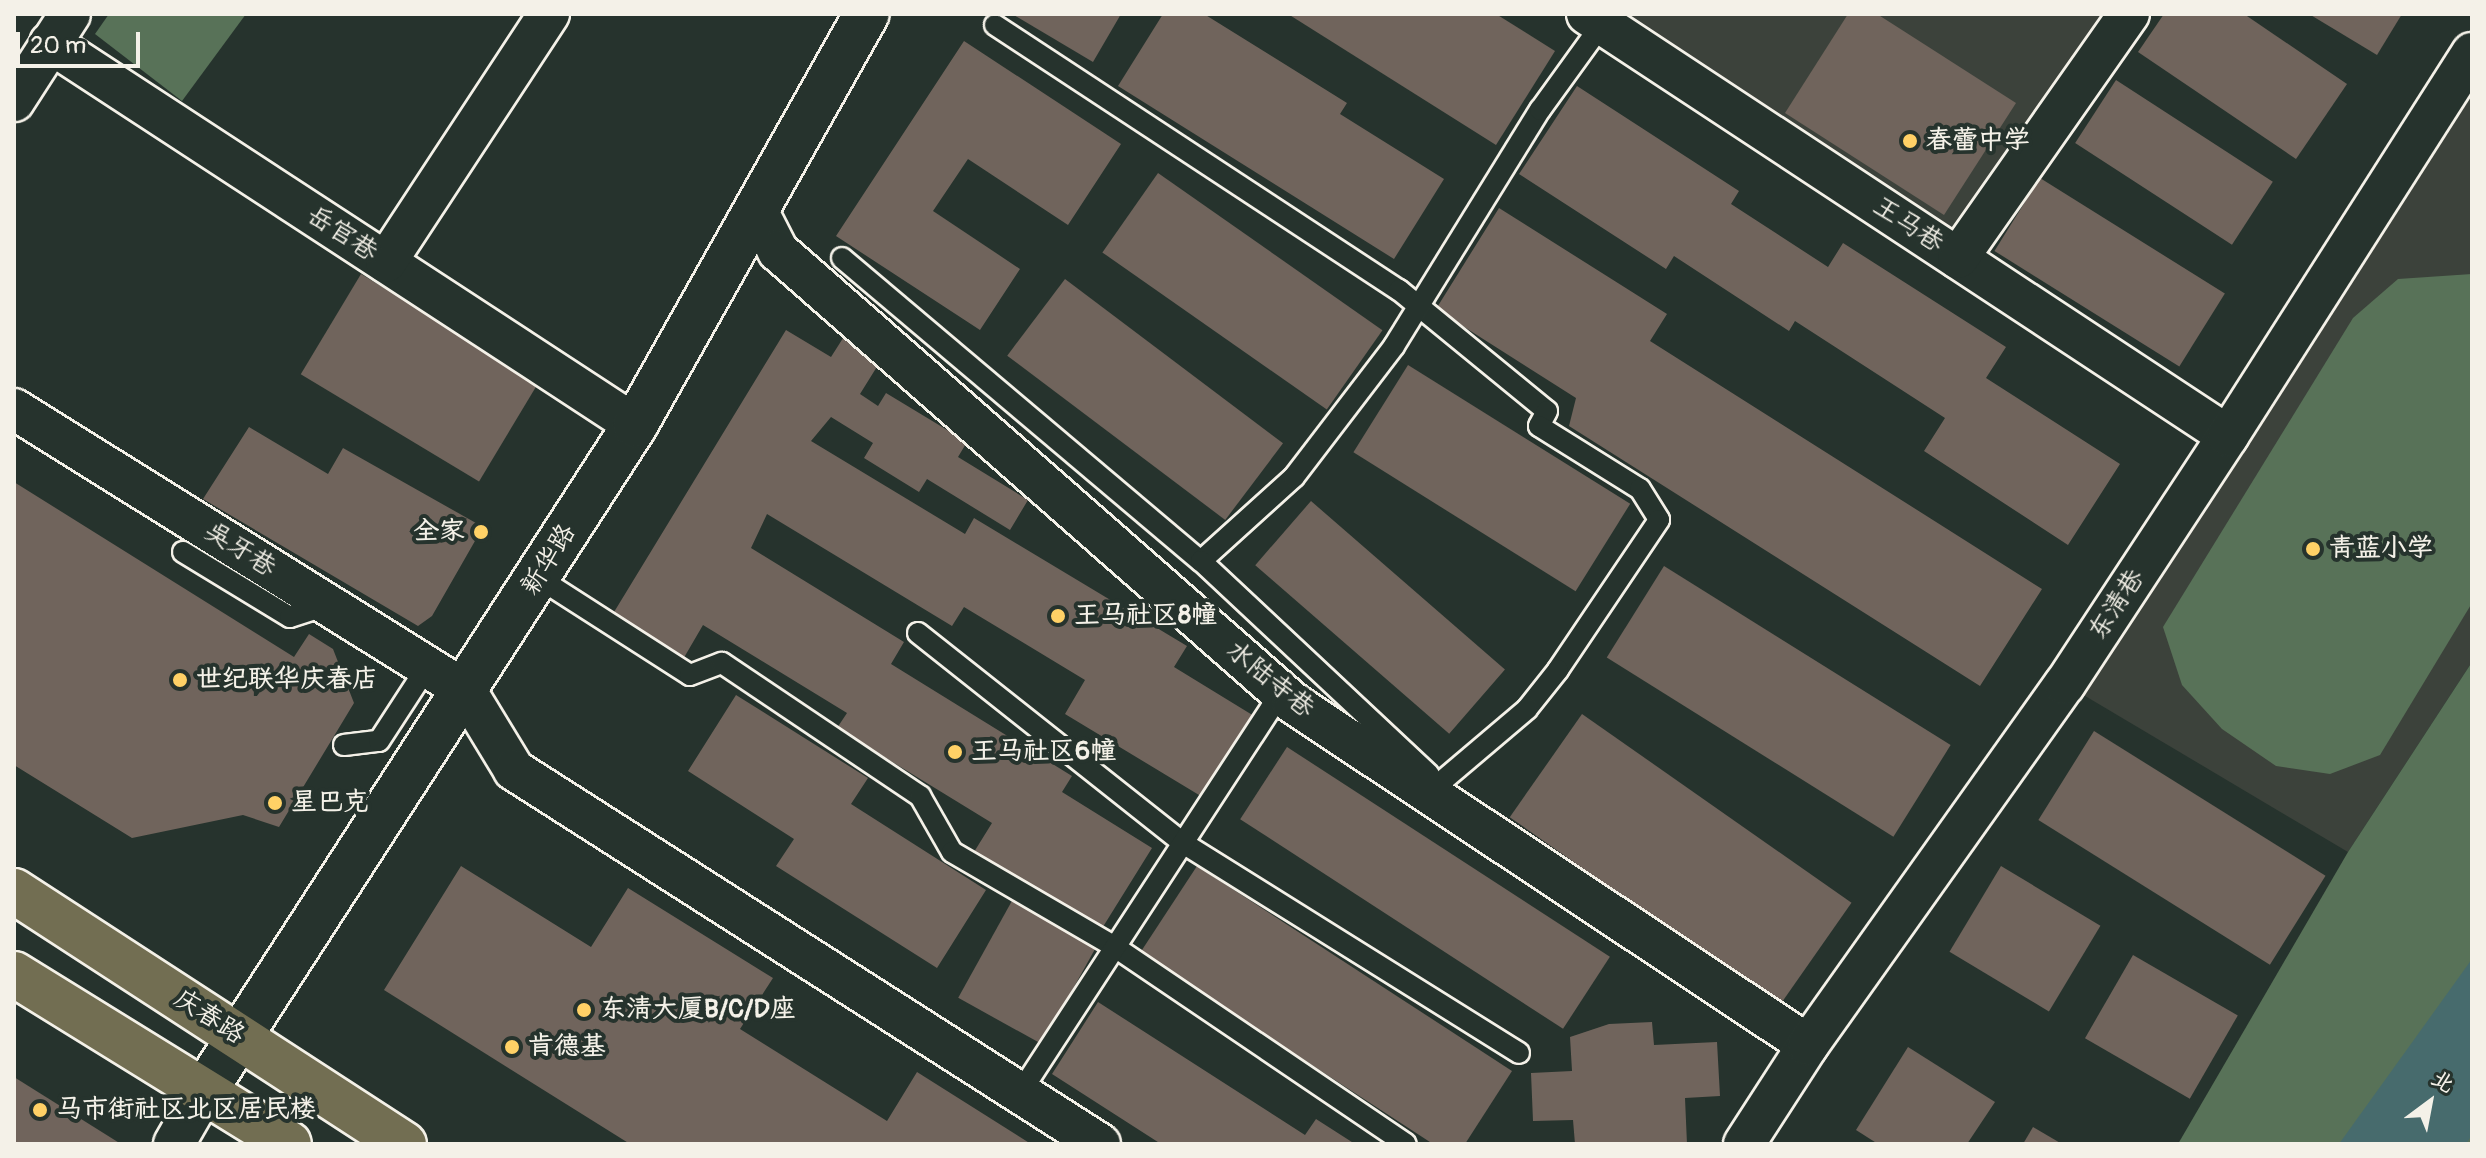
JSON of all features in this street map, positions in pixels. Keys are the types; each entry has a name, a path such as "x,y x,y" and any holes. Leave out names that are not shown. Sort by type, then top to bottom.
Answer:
{"main road":[{"name":"庆春路","path":"14,891 404,1144"},
{"path":"14,974 289,1144"}],"street":[{"path":"386,262 549,14"},
{"name":"新华路","path":"205,1090 238,1035 466,691 534,576 635,425 867,14"},
{"path":"1958,258 2129,14"},
{"name":"王马巷","path":"1595,19 2228,436"},
{"path":"14,101 60,29"},
{"name":"岳官巷","path":"60,29 386,262 635,425"},
{"name":"东清巷","path":"1744,1144 1808,1045 2065,684 2228,436 2472,53"},
{"name":"水陆寺巷","path":"757,210 778,251 1281,692 1433,788 1808,1045"},
{"name":"吴牙巷","path":"14,409 466,691"},
{"path":"466,691 514,770 1100,1144"},
{"path":"174,1144 205,1090"}],"lane":[{"path":"1201,561 1294,477 1394,346 1595,19"},
{"path":"842,258 1201,561 1433,788 1527,709 1558,670 1659,520 1640,489 1539,426 1547,411 1419,307 995,25"},
{"path":"183,552 290,617 328,605"},
{"path":"534,576 690,675 722,663 920,796 952,852 1115,947 1406,1144"},
{"path":"918,633 1183,843 1519,1053"},
{"path":"344,745 379,741 427,667"},
{"path":"1020,1093 1281,692"}],"shaded area":[{"name":"春蕾中学","path":"1587,14 2129,14 1958,258"},
{"name":"青蓝小学","path":"2472,53 2472,662 2348,852 2065,684"}],"green space":[{"path":"109,14 246,14 182,101 95,34"},
{"name":"青蓝小学","path":"2472,274 2472,603 2380,755 2330,774 2276,766 2222,729 2182,685 2163,627 2353,318 2398,279"},
{"path":"2472,662 2472,1144 2178,1144 2348,852"}],"water":[{"path":"2472,959 2472,1135 2466,1144 2339,1144"}],"building":[{"path":"1012,14 1121,14 1093,62"},
{"path":"1163,14 1204,14 1347,103 1340,114 1444,179 1394,259 1118,86"},
{"path":"1288,14 1496,14 1555,51 1496,145"},
{"path":"1848,14 1877,14 2016,103 1944,215 1785,113"},
{"path":"2164,14 2244,14 2347,84 2296,159 2138,52"},
{"path":"2309,14 2402,14 2377,55"},
{"path":"964,41 1121,144 1068,225 968,159 933,211 1020,269 980,330 836,236"},
{"path":"2116,80 2273,182 2232,245 2075,143"},
{"path":"1577,86 1739,191 1731,204 1828,267 1843,243 2006,347 1986,378 2120,464 2068,545 1924,451 1945,418 1795,321 1789,331 1674,256 1666,269 1519,174"},
{"path":"1158,173 1382,330 1327,410 1102,252"},
{"path":"2040,178 2225,294 2179,366 1994,251"},
{"path":"1499,208 1667,314 1650,341 2042,589 1980,686 1569,426 1576,398 1436,309"},
{"path":"361,274 539,381 479,481 301,374"},
{"path":"1065,279 1283,443 1225,520 1007,356"},
{"path":"786,330 831,357 845,335 883,357 860,394 878,406 886,393 967,442 958,457 1028,500 1010,530 927,479 919,492 864,458 873,443 831,417 811,441 965,534 974,518 1187,646 1174,667 1254,716 1204,798 1065,714 1085,680 964,607 952,626 767,514 751,548 904,642 891,664 1072,776 1062,792 1152,848 1101,930 974,852 992,823 837,728 847,713 703,625 682,661 611,617"},
{"path":"1408,365 1630,504 1576,591 1353,452"},
{"path":"249,427 328,474 343,448 483,527 432,616 418,626 203,499"},
{"name":"世纪联华庆春店","path":"14,482 294,657 309,634 333,649 354,703 279,827 243,815 132,838 14,765"},
{"path":"1311,501 1505,670 1449,734 1255,565"},
{"path":"1664,566 1951,745 1893,837 1607,658"},
{"path":"736,695 868,778 851,804 986,890 937,968 776,866 794,839 688,771"},
{"path":"1582,714 1852,903 1779,1006 1510,817"},
{"path":"2094,731 2326,876 2270,965 2038,820"},
{"path":"1287,747 1610,957 1563,1029 1240,819"},
{"name":"东清大厦B/C/D座","path":"461,866 591,947 628,888 773,978 740,1029 887,1121 917,1072 1031,1144 630,1144 384,990"},
{"path":"1197,866 1512,1071 1465,1144 1433,1144 1140,953"},
{"path":"2001,866 2100,926 2049,1011 1949,952"},
{"path":"1013,899 1097,946 1042,1044 958,998"},
{"path":"2133,955 2238,1016 2190,1099 2085,1038"},
{"path":"1098,1002 1305,1135 1316,1119 1355,1144 1161,1144 1052,1074"},
{"path":"1652,1022 1654,1045 1717,1042 1720,1096 1685,1098 1687,1144 1575,1144 1573,1120 1533,1121 1531,1073 1572,1071 1570,1037 1609,1024"},
{"path":"1908,1047 1995,1102 1967,1144 1878,1144 1856,1130"},
{"name":"马市街社区北区居民楼","path":"14,1077 121,1144 14,1144"},
{"path":"2033,1127 2062,1144 2023,1144"}],"place":[{"name":"春蕾中学","path":"1910,141"},
{"name":"全家","path":"481,532"},
{"name":"青蓝小学","path":"2313,549"},
{"name":"王马社区8幢","path":"1058,616"},
{"name":"世纪联华庆春店","path":"180,680"},
{"name":"王马社区6幢","path":"955,752"},
{"name":"星巴克","path":"275,803"},
{"name":"东清大厦B/C/D座","path":"584,1010"},
{"name":"肯德基","path":"512,1047"},
{"name":"马市街社区北区居民楼","path":"40,1110"}]}
